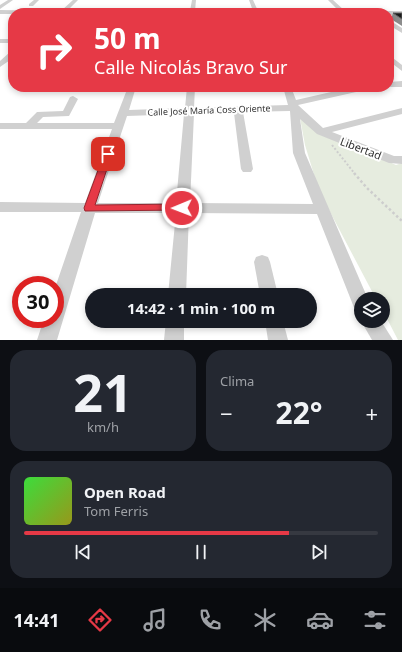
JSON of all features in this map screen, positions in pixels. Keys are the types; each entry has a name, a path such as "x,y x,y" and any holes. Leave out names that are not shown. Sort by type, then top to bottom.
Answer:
{"street":[{"path":"0,7 11,0"},
{"path":"31,5 37,0"},
{"path":"67,8 76,0"},
{"path":"330,0 338,8"},
{"path":"399,12 402,16"},
{"path":"64,286 89,208 130,92"},
{"path":"177,288 191,92"},
{"path":"289,92 294,106 299,153 356,292"},
{"name":"Calle José María Coss Oriente","path":"123,113 238,110 294,106 346,92"},
{"path":"29,126 40,114 66,114 73,99"},
{"path":"294,106 321,132 402,111"},
{"path":"238,110 247,169"},
{"path":"0,126 118,126"},
{"name":"Libertad","path":"321,132 393,160 402,160"},
{"path":"0,207 321,209"},
{"path":"262,262 268,288"},
{"path":"46,340 50,328"},
{"path":"174,340 175,328"},
{"path":"275,328 278,340"},
{"path":"375,328 383,340"}],"path":[{"path":"321,132 366,188 402,220"}],"shaded area":[{"path":"300,118 321,132 396,165 402,163 402,340 398,340 390,325 390,292 372,292 319,191 305,145"}],"building":[{"path":"394,13 402,13 402,19 394,14"}],"route":[{"path":"108,154 89,208 182,208"}]}
